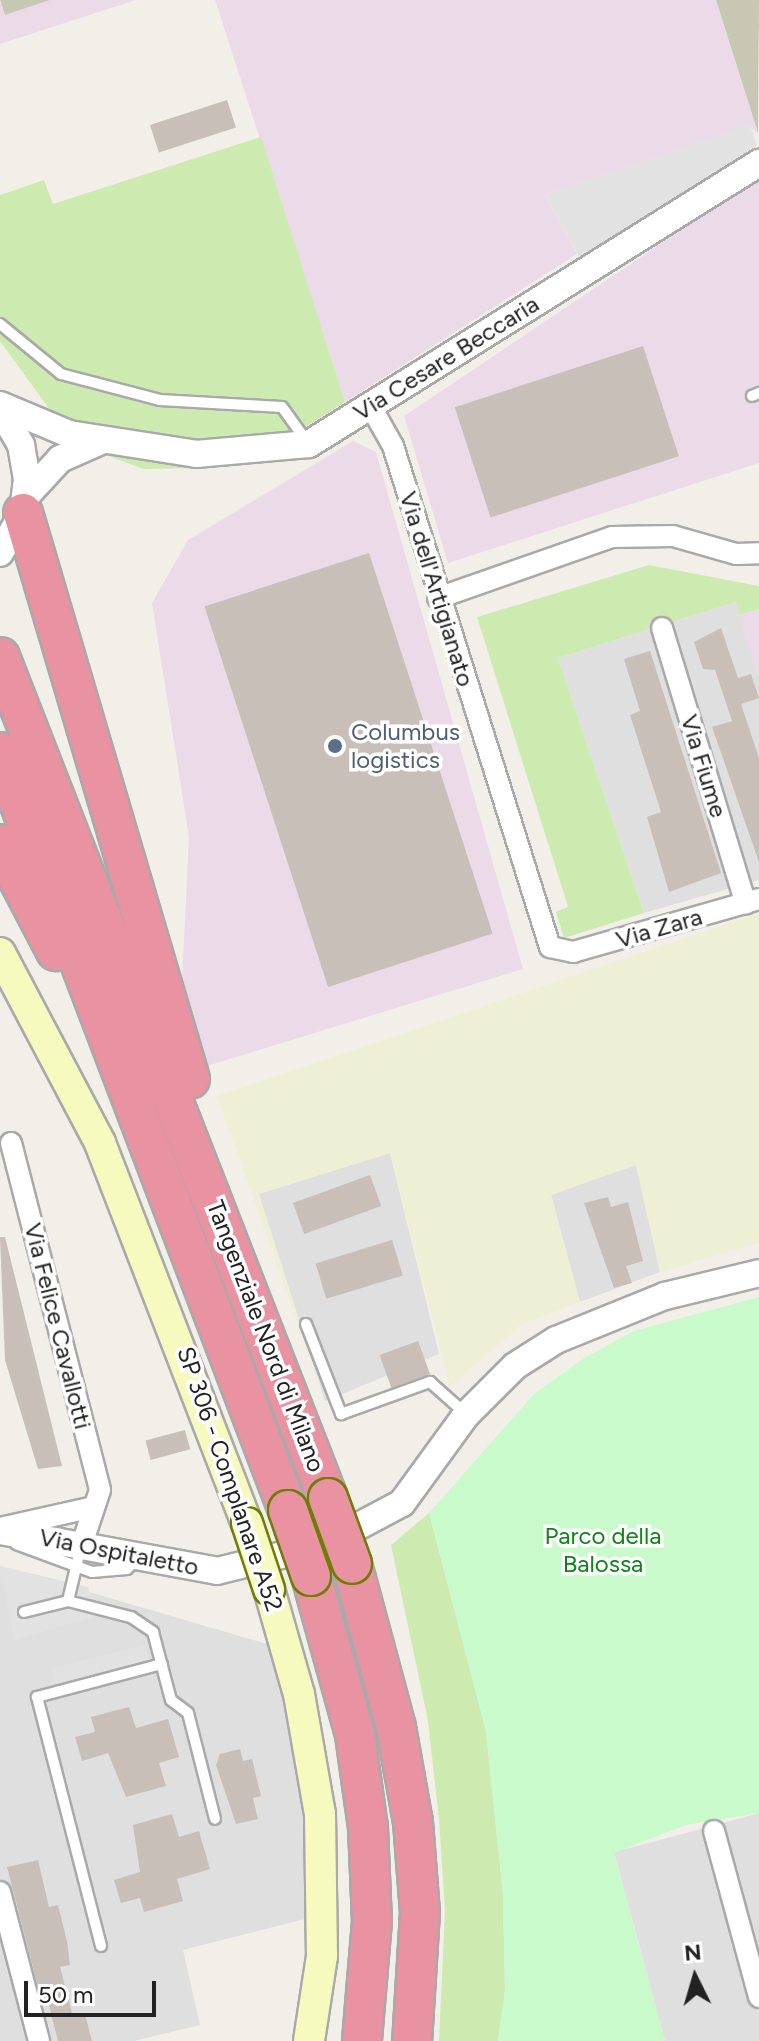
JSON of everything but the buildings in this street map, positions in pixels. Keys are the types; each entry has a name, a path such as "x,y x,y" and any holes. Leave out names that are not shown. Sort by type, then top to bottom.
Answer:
{"highway":[{"path":"24,504 263,1324"},
{"name":"Tangenziale Nord di Milano","path":"0,657 263,1324 352,1564 396,1727 413,1822 420,1912 412,2041"},
{"name":"Tangenziale Nord di Milano","path":"0,752 152,1136 311,1576 355,1735 368,1827 372,1921 362,2041"},
{"path":"0,844 152,1136"}],"main road":[{"name":"SP 306 - Complanare A52","path":"0,953 105,1156 247,1523 299,1694 320,1814 322,1956 309,2041"}],"street":[{"name":"Via Cesare Beccaria","path":"0,407 27,421 104,440 218,455 309,444 759,163"},
{"path":"0,407 21,445 24,504"},
{"name":"Via dell'Artigianato","path":"371,407 393,446 438,598 558,954"},
{"path":"0,553 24,504 60,459 104,440"},
{"path":"438,598 612,537 673,536 736,554 759,553"},
{"name":"Via Fiume","path":"662,628 753,901"},
{"name":"Via Zara","path":"558,954 753,901"},
{"name":"Via Felice Cavallotti","path":"11,1143 100,1490 78,1556"},
{"path":"466,1415 515,1366 556,1340 665,1296 759,1273"},
{"name":"Via Ospitaletto","path":"0,1532 78,1556 138,1558 239,1569 374,1522 430,1474 466,1415"},
{"path":"0,1532 94,1507"},
{"path":"714,1831 759,1997"},
{"path":"0,1892 39,2041"}],"lane":[{"path":"0,324 61,374 99,387 197,404 282,407 309,444"},
{"path":"306,1324 341,1414 430,1382 466,1415"},
{"path":"68,1601 78,1556"},
{"path":"24,1612 68,1601 142,1624 153,1632 171,1700 188,1713 215,1819"},
{"path":"101,1946 37,1697 162,1664"}],"shaded area":[{"path":"0,0 50,0 5,15"},
{"path":"50,0 136,0 0,44 0,2 5,15"},
{"path":"215,0 716,0 758,134 749,126 545,195 577,254 345,402"},
{"path":"716,0 759,0 758,134 758,133"},
{"path":"750,125 757,145 580,259 545,195"},
{"path":"759,178 759,463 448,563 404,416"},
{"path":"353,441 376,452 523,969 207,1066 182,981 189,837 152,603 188,540"},
{"path":"736,602 759,677 759,880 644,913 558,658"},
{"path":"759,609 759,677 739,615"},
{"path":"759,913 759,1243 660,1272 636,1165 551,1195 580,1302 522,1324 450,1387 390,1153 259,1194 325,1401 217,1096"},
{"path":"390,1153 439,1354 325,1401 258,1194"},
{"path":"636,1164 660,1272 580,1302 551,1195"},
{"path":"0,1566 295,1652 332,1912 183,1950 200,2025 134,2041 0,2041"},
{"path":"0,1566 88,1587 97,1616 14,1640"},
{"path":"145,1645 149,1661 55,1684 51,1668"},
{"path":"759,1813 759,1967 720,1824"},
{"path":"705,1828 759,2015 759,2041 665,2041 614,1852"}],"green space":[{"path":"261,137 345,402 275,446 203,468 143,469 74,443 0,341 0,195 44,180 53,204"},
{"path":"649,565 759,586 759,609 739,615 736,602 558,658 644,913 564,938 556,912 568,907 477,617"},
{"name":"Parco della Balossa","path":"759,1297 759,1813 686,1825 614,1853 665,2041 498,2041 505,1991 503,1894 486,1731 429,1513 535,1393 586,1357 634,1331"},
{"path":"429,1513 486,1731 503,1894 505,1991 498,2041 439,2041 445,1911 439,1819 428,1721 391,1545"}],"place":[{"name":"Columbus logistics","path":"335,746"}]}
